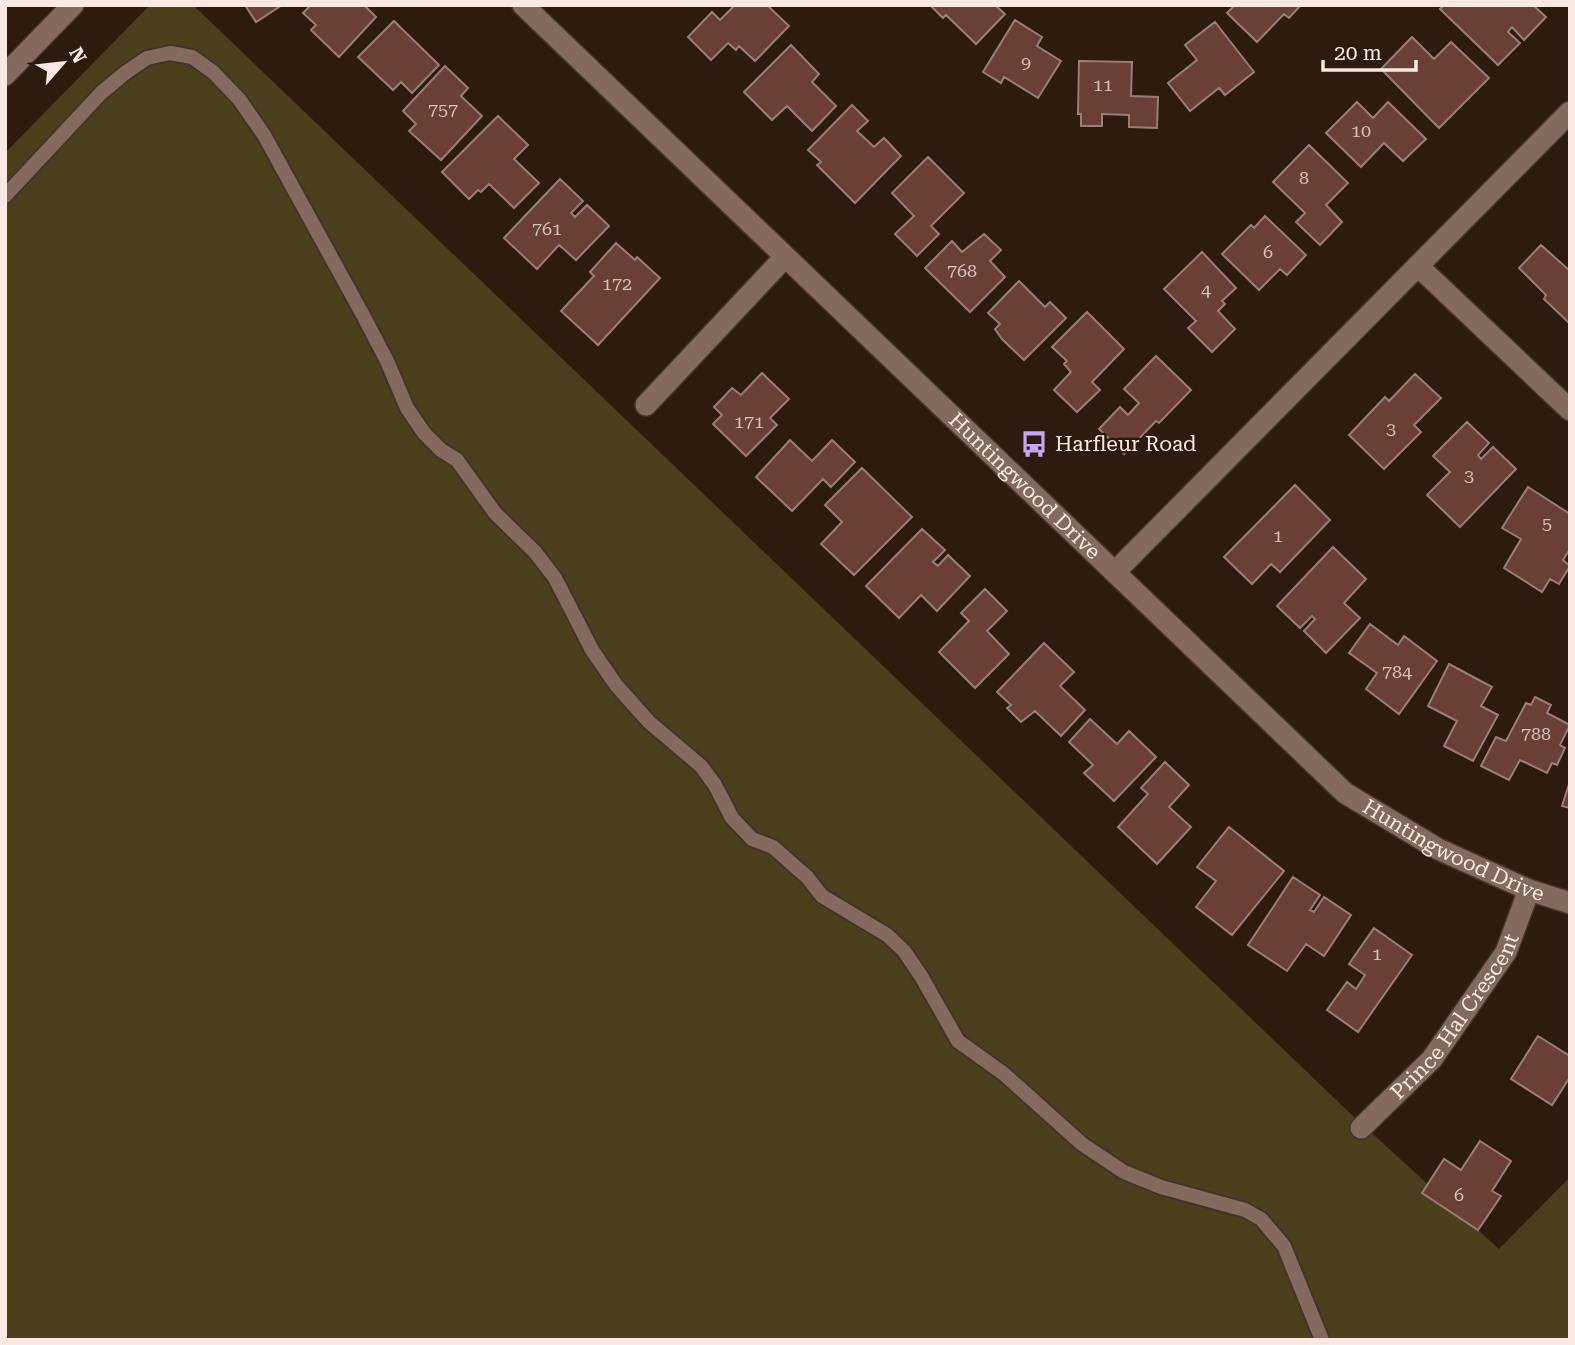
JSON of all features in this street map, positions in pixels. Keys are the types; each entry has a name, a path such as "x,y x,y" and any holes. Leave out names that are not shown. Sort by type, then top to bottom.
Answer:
{"street":[{"path":"5,75 73,5"},
{"name":"Huntingwood Drive","path":"526,6 1345,793 1438,849 1529,890 1570,903"},
{"path":"1115,572 1570,112"},
{"path":"646,405 785,257"},
{"path":"1418,266 1570,410"},
{"name":"Prince Hal Crescent","path":"1361,1128 1432,1059 1506,952 1529,890"}],"lane":[{"path":"5,196 101,93 147,58 170,53 192,57 213,72 239,99 264,135 370,328 407,408 433,442 457,460 495,513 535,552 555,578 587,641 616,685 649,722 701,766 716,785 732,818 752,839 774,847 793,862 822,896 868,922 895,943 921,975 958,1041 1004,1074 1082,1144 1124,1172 1161,1187 1245,1210 1261,1219 1272,1230 1287,1254 1322,1340"}],"shaded area":[{"path":"150,5 193,5 1354,1117 1499,1249 1570,1177 1570,1340 5,1340 5,153"}],"building":[{"path":"245,5 282,5 256,22"},
{"path":"311,5 364,5 376,17 339,57 311,30 316,25 303,13"},
{"path":"735,5 767,5 789,26 755,61 739,46 736,50 728,43 711,60 688,37 712,12 720,20"},
{"path":"995,5 1005,14 976,44 946,15 943,18 931,6"},
{"path":"1235,5 1301,5 1289,18 1284,14 1257,42 1227,13"},
{"path":"1444,5 1533,5 1546,17 1524,40 1512,27 1508,32 1520,43 1498,65 1440,9"},
{"path":"1015,20 1042,37 1037,46 1061,61 1038,98 1004,77 1001,83 983,72"},
{"path":"394,21 439,65 412,93 401,82 393,90 358,57"},
{"path":"1215,22 1254,72 1225,95 1219,88 1190,111 1168,83 1197,60 1185,45"},
{"path":"1412,37 1434,59 1451,42 1489,78 1439,128 1381,69"},
{"path":"791,45 819,74 812,82 836,106 812,131 787,106 772,120 744,92"},
{"path":"1079,61 1132,62 1131,96 1158,97 1157,128 1129,127 1129,115 1102,114 1102,126 1081,126 1081,114 1078,114"},
{"path":"445,66 468,88 461,96 482,116 441,160 409,131 416,124 403,111"},
{"path":"1357,102 1373,118 1388,102 1426,139 1403,161 1384,143 1361,167 1326,133"},
{"path":"852,105 868,121 857,131 874,147 884,138 901,156 855,203 817,165 821,162 808,150"},
{"path":"498,116 528,145 514,159 539,183 514,208 489,184 469,199 442,172"},
{"path":"1309,145 1348,183 1326,205 1342,222 1320,245 1296,222 1305,213 1273,182"},
{"path":"928,157 964,193 931,226 939,234 917,256 895,234 914,216 892,193"},
{"path":"560,179 583,201 571,213 575,217 587,205 609,226 576,260 559,245 537,269 504,238"},
{"path":"1265,216 1306,255 1287,275 1280,269 1259,290 1222,254 1251,225 1254,228"},
{"path":"984,234 1001,250 990,261 1005,277 970,312 925,268 952,241 962,252"},
{"path":"616,243 635,260 637,257 660,278 598,345 561,311 594,276 590,272"},
{"path":"1541,245 1570,271 1570,324 1544,299 1546,295 1519,268"},
{"path":"1202,252 1236,288 1222,301 1225,304 1218,311 1235,329 1212,352 1188,328 1196,321 1164,289"},
{"path":"1019,281 1045,307 1050,302 1066,318 1024,360 1002,339 995,329 1000,324 988,313"},
{"path":"1087,312 1124,349 1092,382 1100,390 1077,412 1054,390 1071,372 1064,364 1067,361 1052,347"},
{"path":"1156,356 1191,390 1124,454 1099,429 1120,407 1128,415 1139,403 1124,389"},
{"path":"762,373 789,399 770,418 777,425 746,456 713,424 722,415 714,407 732,388 741,395"},
{"path":"1415,374 1441,398 1414,425 1421,432 1384,469 1349,435 1385,397 1389,401"},
{"path":"1467,422 1489,443 1478,455 1481,459 1493,447 1516,469 1460,527 1427,495 1450,472 1433,456"},
{"path":"790,440 812,461 832,440 855,462 831,487 823,479 792,511 756,477"},
{"path":"862,468 912,517 854,575 821,544 842,522 825,505"},
{"path":"1295,485 1330,520 1280,572 1271,564 1252,584 1224,557"},
{"path":"1528,487 1570,514 1570,549 1563,560 1570,566 1559,584 1550,579 1542,592 1504,568 1521,539 1502,528"},
{"path":"922,529 945,550 933,562 938,566 948,555 970,576 937,611 921,595 899,618 866,586"},
{"path":"1333,547 1366,579 1344,603 1360,618 1326,653 1304,631 1315,619 1312,616 1300,628 1277,606"},
{"path":"985,589 1007,611 987,631 1009,654 975,688 939,652 969,621 961,613"},
{"path":"1370,624 1398,645 1404,636 1437,661 1399,714 1366,689 1377,673 1349,653"},
{"path":"1044,643 1074,672 1060,686 1085,710 1061,736 1035,711 1021,722 1007,708 1011,705 997,692"},
{"path":"1449,664 1492,687 1481,706 1498,715 1473,761 1444,746 1457,721 1428,706"},
{"path":"1535,697 1551,705 1547,713 1570,725 1560,745 1565,748 1557,765 1552,763 1547,773 1520,760 1509,780 1481,766 1496,737 1506,741 1526,703 1531,705"},
{"path":"1090,719 1117,744 1129,731 1156,757 1114,801 1084,773 1093,765 1069,742"},
{"path":"1165,762 1189,785 1169,807 1191,827 1157,864 1118,827 1148,794 1141,788"},
{"path":"1570,781 1570,808 1562,806"},
{"path":"1229,827 1284,871 1232,935 1196,907 1216,881 1197,867"},
{"path":"1293,877 1320,895 1310,910 1314,912 1324,897 1351,915 1324,956 1306,944 1287,971 1248,945"},
{"path":"1374,928 1412,955 1358,1032 1327,1010 1347,982 1356,989 1365,975 1349,964"},
{"path":"1538,1036 1570,1056 1570,1077 1552,1105 1511,1079"},
{"path":"1480,1141 1511,1161 1492,1191 1501,1196 1478,1230 1422,1193 1444,1159 1461,1170"}],"place":[{"name":"Harfleur Road","path":"1034,444"}]}
